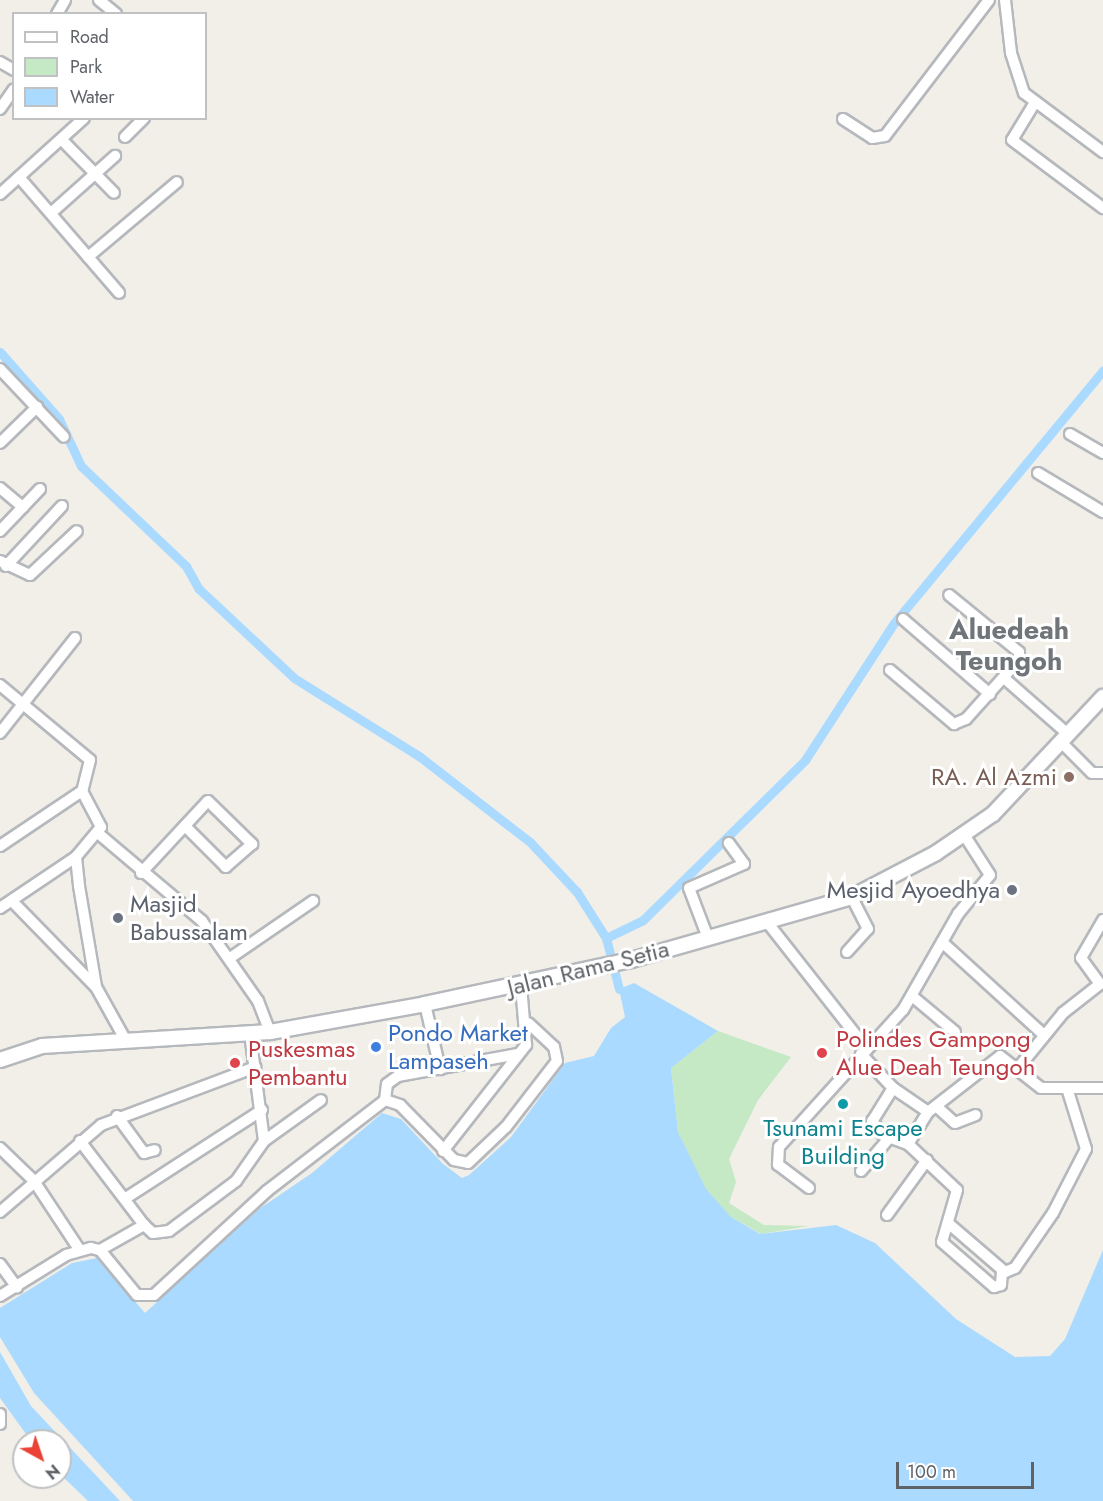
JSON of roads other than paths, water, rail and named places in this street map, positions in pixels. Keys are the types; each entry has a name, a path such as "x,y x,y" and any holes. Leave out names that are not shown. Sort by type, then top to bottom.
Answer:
{"street":[{"path":"99,0 114,12"},
{"path":"843,119 872,138 885,136 989,0"},
{"path":"1005,0 1017,76 1034,104 1103,153"},
{"path":"0,109 12,92"},
{"path":"1034,104 1012,140 1103,208"},
{"path":"0,192 62,140 82,120"},
{"path":"125,137 142,120"},
{"path":"62,140 114,194"},
{"path":"51,213 115,156"},
{"path":"19,177 119,293"},
{"path":"88,257 177,182"},
{"path":"0,369 64,437"},
{"path":"0,443 37,407"},
{"path":"1070,434 1103,453"},
{"path":"1038,473 1103,512"},
{"path":"0,488 23,507"},
{"path":"0,531 40,489"},
{"path":"62,506 3,563 34,574 77,531"},
{"path":"890,670 954,724 990,694 1004,678 1021,655 949,596"},
{"path":"903,619 990,694"},
{"path":"0,733 75,638"},
{"path":"1004,678 1066,739 1092,773 1103,773"},
{"path":"0,685 89,757 82,791 100,822 99,834 76,857 0,908"},
{"name":"Jalan Rama Setia","path":"0,1060 42,1046 270,1032 425,1004 631,960 852,897 993,814 1066,739 1103,697"},
{"path":"0,846 82,791"},
{"path":"141,873 208,801 252,844 225,867 185,826"},
{"path":"809,1188 778,1165 779,1147 912,996 942,942 990,875 963,833"},
{"path":"99,834 141,873 196,915 230,958 258,1001 270,1032"},
{"path":"708,938 689,888 744,864 729,843"},
{"path":"76,857 96,987"},
{"path":"847,952 868,930 852,897"},
{"path":"12,901 96,987 125,1040"},
{"path":"230,958 314,901"},
{"path":"1019,1066 1044,1035 1102,985 1081,958 1103,920"},
{"path":"767,922 893,1088 955,1123 976,1115"},
{"path":"942,942 1044,1035"},
{"path":"443,1152 526,1045 528,1023 521,985"},
{"path":"912,996 955,1032"},
{"path":"425,1004 440,1069"},
{"path":"385,1100 405,1109 443,1152 459,1164 472,1161 547,1076 557,1052 528,1023"},
{"path":"250,1033 262,1110 264,1141"},
{"path":"100,1250 137,1295 153,1295 267,1191 385,1100 387,1084 395,1077 518,1054"},
{"path":"908,1144 932,1109 998,1057 1019,1066 1041,1088 1103,1088"},
{"path":"0,1212 80,1141 117,1116 255,1067"},
{"path":"893,1088 872,1121 890,1137 908,1144 957,1190 942,1242 979,1277 994,1287 1005,1277 1002,1270 948,1223"},
{"path":"1002,1270 1015,1268 1040,1232 1086,1149 1067,1088"},
{"path":"80,1141 126,1198 144,1225 153,1233 169,1231 236,1181 264,1141 321,1100"},
{"path":"126,1198 262,1110"},
{"path":"117,1116 144,1153 155,1150"},
{"path":"861,1171 890,1137"},
{"path":"0,1148 34,1182 79,1249"},
{"path":"887,1215 927,1160"},
{"path":"0,1296 79,1249 100,1250 144,1225"},
{"path":"0,1264 17,1287"},
{"path":"0,1414 0,1424"}],"water":[{"path":"634,983 718,1031 671,1068 678,1132 706,1189 731,1217 760,1234 836,1225 875,1243 956,1319 1015,1357 1050,1356 1065,1339 1103,1250 1103,1501 133,1501 72,1434 72,1429 67,1429 34,1393 0,1337 0,1308 72,1263 97,1258 145,1313 259,1209 312,1173 382,1113 401,1119 443,1164 462,1178 469,1175 511,1137 565,1063 594,1056 611,1028 625,1017 619,989"},
{"path":"0,1352 31,1406 53,1429 22,1429 0,1398"},
{"path":"72,1450 120,1501 88,1501 72,1486"}],"waterway":[{"path":"0,352 59,419 81,466 186,566 199,589 294,678 419,756 530,842 577,892 606,938"},
{"path":"619,989 606,938 643,920 805,760 894,623 1103,370"}],"place":[{"name":"RA. Al Azmi","path":"1069,777"},
{"name":"Mesjid Ayoedhya","path":"1012,890"},
{"name":"Masjid Babussalam","path":"118,918"},
{"name":"Pondo Market Lampaseh","path":"376,1047"},
{"name":"Polindes Gampong Alue Deah Teungoh","path":"822,1053"},
{"name":"Puskesmas Pembantu","path":"235,1063"},
{"name":"Tsunami Escape Building","path":"843,1104"}],"district":[{"name":"Aluedeah Teungoh","path":"1009,644"}]}
